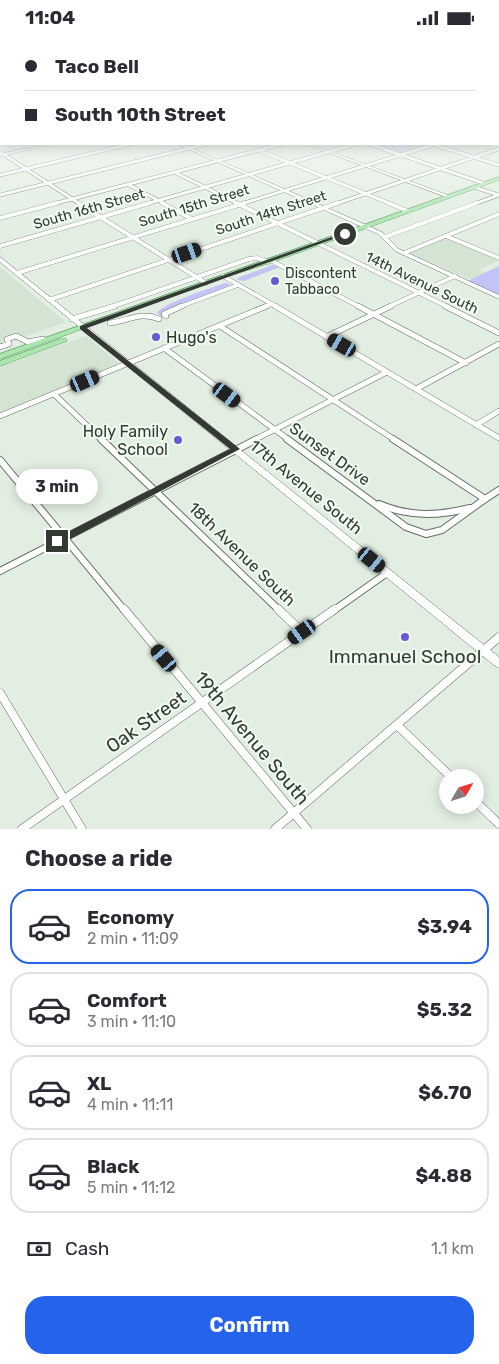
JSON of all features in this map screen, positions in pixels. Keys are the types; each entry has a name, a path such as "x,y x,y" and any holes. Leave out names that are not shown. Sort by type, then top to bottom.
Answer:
{"main road":[{"path":"0,357 65,333 110,323 499,177"},
{"path":"0,364 206,283 226,278"}],"street":[{"path":"10,160 206,283"},
{"path":"0,175 62,160"},
{"path":"0,195 141,160"},
{"path":"0,218 221,160"},
{"path":"282,160 408,211"},
{"name":"South 16th Street","path":"0,246 299,160"},
{"path":"351,160 448,196"},
{"name":"South 15th Street","path":"17,273 382,160"},
{"path":"414,160 483,183"},
{"name":"South 14th Street","path":"49,300 465,160"},
{"path":"484,160 499,165"},
{"path":"217,161 366,227 386,237 395,248 404,253 499,297"},
{"name":"14th Avenue South","path":"174,173 499,333"},
{"path":"129,185 192,219"},
{"path":"474,187 499,195"},
{"path":"386,237 499,195"},
{"path":"404,253 499,214"},
{"path":"446,236 499,258"},
{"path":"72,319 252,258 270,262 375,314 466,363"},
{"name":"17th Avenue South","path":"0,259 85,330 236,449 499,663"},
{"path":"326,337 455,276"},
{"path":"226,278 499,438"},
{"path":"166,316 164,314 167,312 238,285"},
{"path":"0,416 272,304"},
{"path":"110,323 143,315 153,315 159,319"},
{"path":"220,326 485,499"},
{"path":"0,347 9,343 7,339 16,336 24,341 31,342 65,333"},
{"path":"416,389 499,345"},
{"name":"Sunset Drive","path":"164,348 406,527 426,534 442,529 485,499"},
{"path":"0,571 387,372"},
{"name":"18th Avenue South","path":"54,394 302,632"},
{"path":"476,425 499,411"},
{"name":"19th Avenue South","path":"0,461 307,829"},
{"path":"366,497 389,508 430,515 449,514 471,508 499,490"},
{"name":"Oak Street","path":"22,829 387,573"},
{"path":"275,829 499,637"},
{"path":"0,693 82,829"},
{"path":"397,725 443,769"},
{"path":"484,810 499,824"}],"shaded area":[{"path":"443,237 499,260 478,270 499,279 499,292 407,252"},
{"path":"272,265 280,267 244,281 237,280 238,278"},
{"path":"499,266 499,295 468,281"},
{"path":"0,267 66,322 0,346"},
{"path":"225,283 232,285 163,312 161,316 157,313 177,300"},
{"path":"86,336 121,365 0,414 0,367"}],"place":[{"name":"Discontent Tabbaco","path":"275,281"},
{"name":"Hugo's","path":"156,337"},
{"name":"Holy Family School","path":"178,440"},
{"name":"Immanuel School","path":"405,637"}],"route":[{"path":"57,541 236,449 83,327 345,234"}]}
